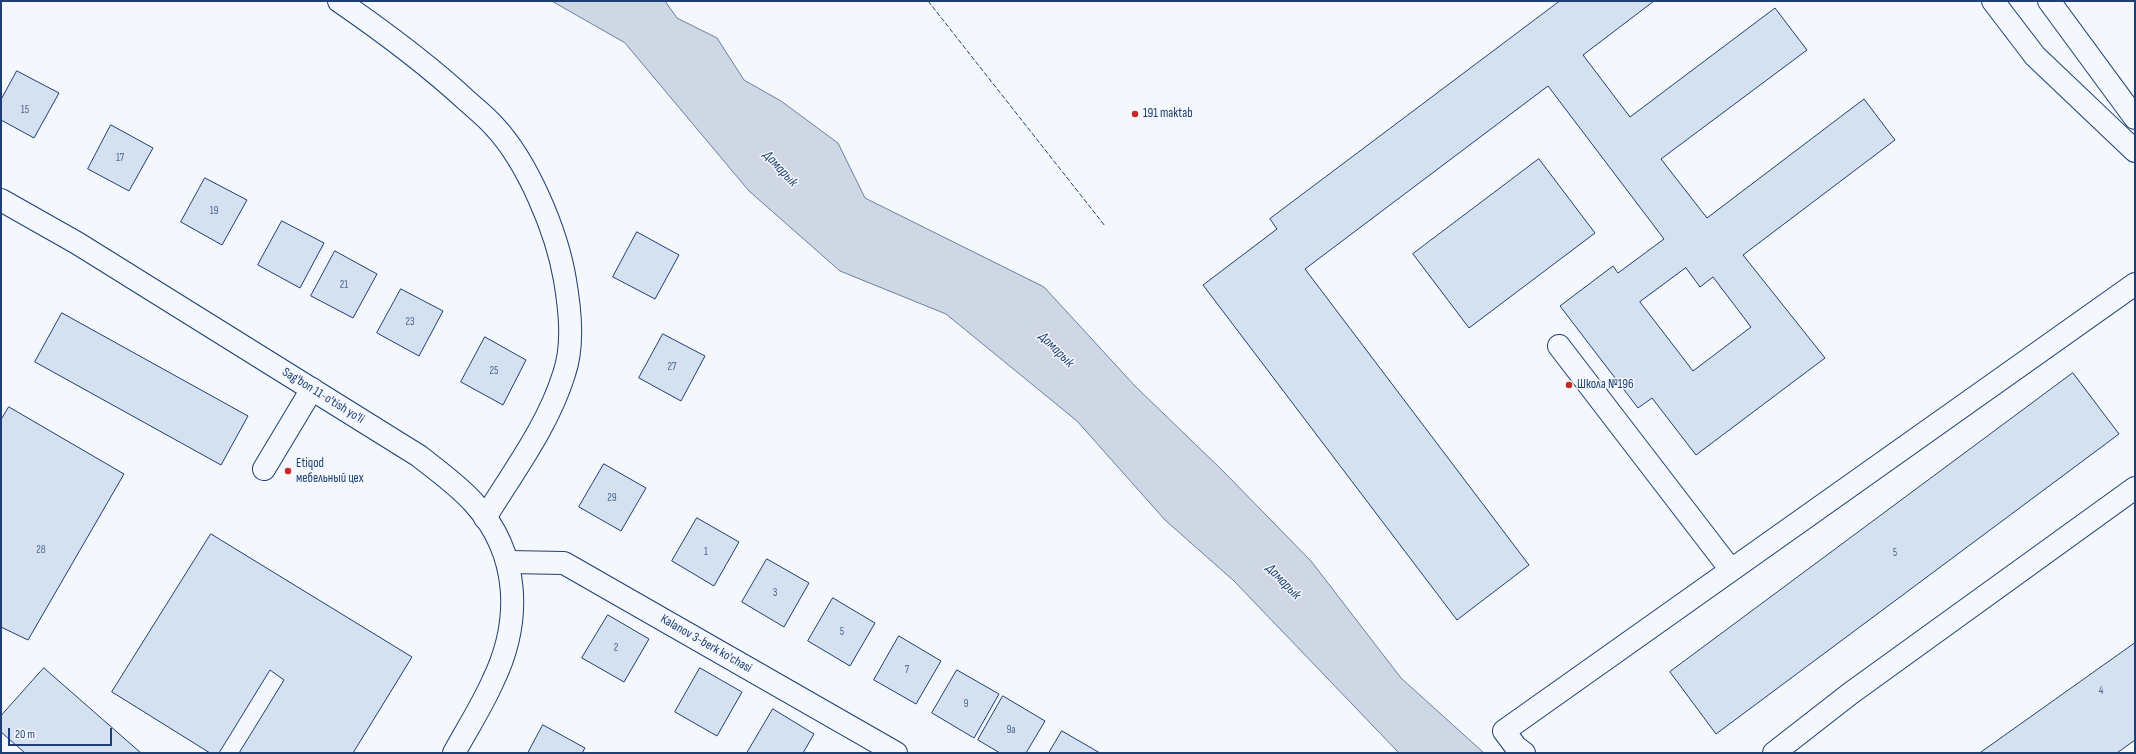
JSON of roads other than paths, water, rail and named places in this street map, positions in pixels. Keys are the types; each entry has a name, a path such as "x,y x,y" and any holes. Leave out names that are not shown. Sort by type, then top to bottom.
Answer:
{"street":[{"path":"339,1 390,36 444,80 495,126 524,168 548,218 561,258 568,297 571,338 565,373 551,409 485,518"},
{"path":"1993,1 2035,56 2135,151"},
{"path":"2049,1 2135,118"},
{"name":"Sag'bon 11-o'tish yo'li","path":"1,200 77,243 419,456 448,478 474,504 495,532 509,562 513,595 511,625 504,654 494,681 454,753"},
{"path":"1524,753 1516,747 1504,730 2135,284"},
{"path":"1559,346 1732,570"},
{"path":"264,469 312,389"},
{"path":"1774,753 1851,693 2135,488"},
{"name":"Kalanov 3-berk ko'chasi","path":"509,562 564,563 896,753"}],"water":[{"name":"Дамарык","path":"552,1 665,1 677,18 717,38 744,80 781,101 838,143 865,198 1044,287 1135,386 1222,470 1311,561 1401,678 1484,753 1399,753 1234,581 1165,520 1077,421 946,314 840,271 749,191 625,43"}],"place":[{"name":"191 maktab","path":"1135,114"},
{"name":"Школа №196","path":"1569,385"},
{"name":"Etiqod мебельный цех","path":"288,471"}]}
